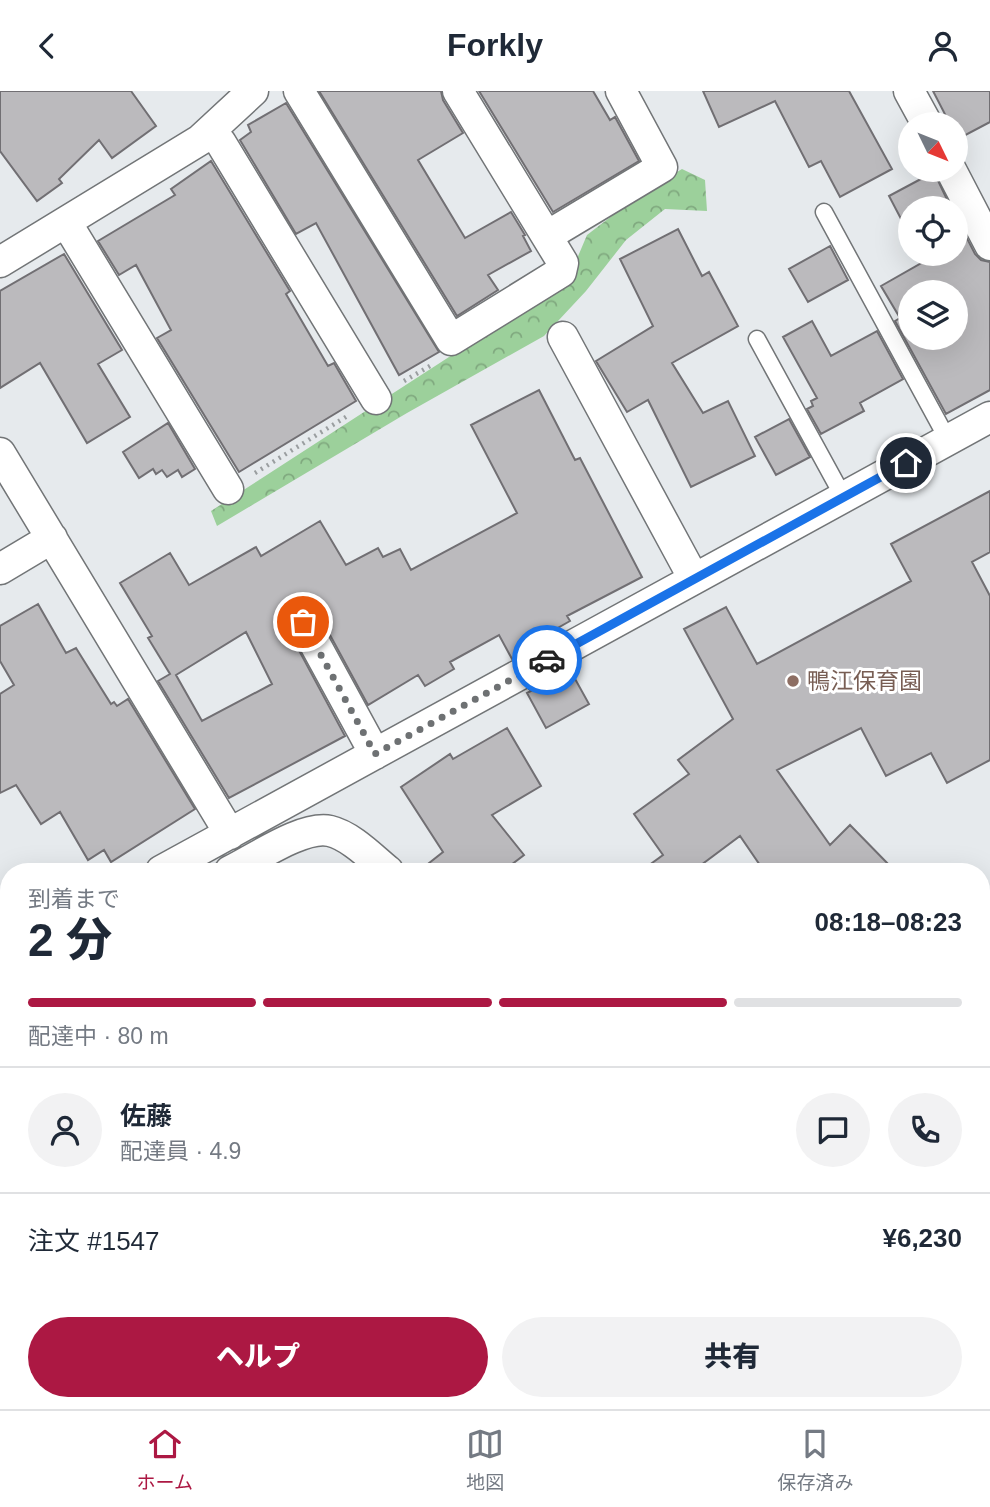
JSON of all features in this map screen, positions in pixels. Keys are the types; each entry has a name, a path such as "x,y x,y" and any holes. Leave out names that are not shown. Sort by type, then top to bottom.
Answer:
{"street":[{"path":"0,262 200,140 253,91"},
{"path":"299,91 451,340 561,272 563,263 458,91"},
{"path":"547,236 662,167 621,91"},
{"path":"909,91 920,112"},
{"path":"210,131 221,143 376,399"},
{"path":"957,182 990,244"},
{"path":"66,222 228,489"},
{"path":"563,337 694,579"},
{"path":"177,863 990,417"},
{"path":"0,453 230,834"},
{"path":"0,569 51,538"},
{"path":"303,622 375,754"},
{"path":"245,863 314,830 331,831 345,838 378,863"}],"lane":[{"path":"824,212 948,440"},
{"path":"757,339 844,498"}],"path":[{"path":"228,489 446,355 451,340"}],"green space":[{"path":"682,169 705,180 707,211 665,209 626,240 586,291 544,336 407,413 217,526 211,511 568,280 587,235 643,192"}],"building":[{"path":"0,91 131,91 156,126 112,158 99,140 59,179 62,183 37,201 0,151"},
{"path":"319,91 441,91 443,100 463,133 418,160 465,238 511,212 531,251 488,275 498,290 457,316"},
{"path":"479,91 593,91 610,120 615,117 639,161 553,212"},
{"path":"703,91 849,91 892,169 840,197 821,161 809,167 775,101 719,127"},
{"path":"933,91 990,91 990,122 968,134 968,112 944,112"},
{"path":"286,103 439,352 399,375 316,223 296,234 240,140 251,132 248,125"},
{"path":"211,161 290,291 286,294 328,366 334,363 356,401 239,472 157,338 171,330 136,265 119,275 98,241 175,195 171,189"},
{"path":"915,182 939,182 945,196 898,196 898,213 889,196"},
{"path":"678,229 702,276 709,272 738,326 672,363 703,413 728,401 755,456 691,487 648,400 627,412 596,361 653,326 620,259"},
{"path":"968,240 981,260 990,262 990,390 946,414 911,350 968,350 968,280 898,280 898,315 881,286 916,266 968,266"},
{"path":"830,246 848,280 808,302 789,269"},
{"path":"64,254 122,350 98,364 130,417 87,443 40,363 0,388 0,291"},
{"path":"812,321 831,356 877,331 903,379 860,403 864,411 821,434 807,409 813,406 811,401 817,398 783,337"},
{"path":"539,390 575,460 580,458 642,577 567,616 570,621 549,633 551,637 512,659 499,635 450,662 454,669 425,686 418,675 368,705 318,613 311,607 295,606 288,614 288,630 345,736 229,798 158,681 170,674 148,638 152,636 120,583 170,553 189,585 256,547 261,556 320,521 346,565 378,548 383,557 400,549 411,570 517,513 471,425","holes":["246,632 272,684 202,721 176,675"]},
{"path":"789,419 810,457 776,475 755,437"},
{"path":"168,423 195,469 182,477 178,470 167,477 162,470 156,474 153,469 139,478 123,452"},
{"path":"990,491 990,552 972,562 990,596 990,760 947,783 931,753 886,776 861,728 777,770 830,845 850,825 887,863 759,863 740,836 704,863 652,863 663,855 634,814 689,774 678,760 733,719 684,629 726,607 757,664 911,581 891,544"},
{"path":"38,604 66,653 76,648 111,704 114,702 117,706 128,699 195,809 111,862 104,850 88,860 60,812 41,824 16,785 0,793 0,694 14,685 0,661 0,626"},
{"path":"569,668 589,704 546,728 527,693 531,691 529,689"},
{"path":"507,728 541,786 492,815 524,855 514,863 429,863 443,852 401,787 450,754 453,759"}],"way so far":[{"path":"303,622 375,754 547,660"}],"place":[{"name":"鴨江保育園","path":"793,681"}],"route":[{"path":"547,660 906,463"}]}
